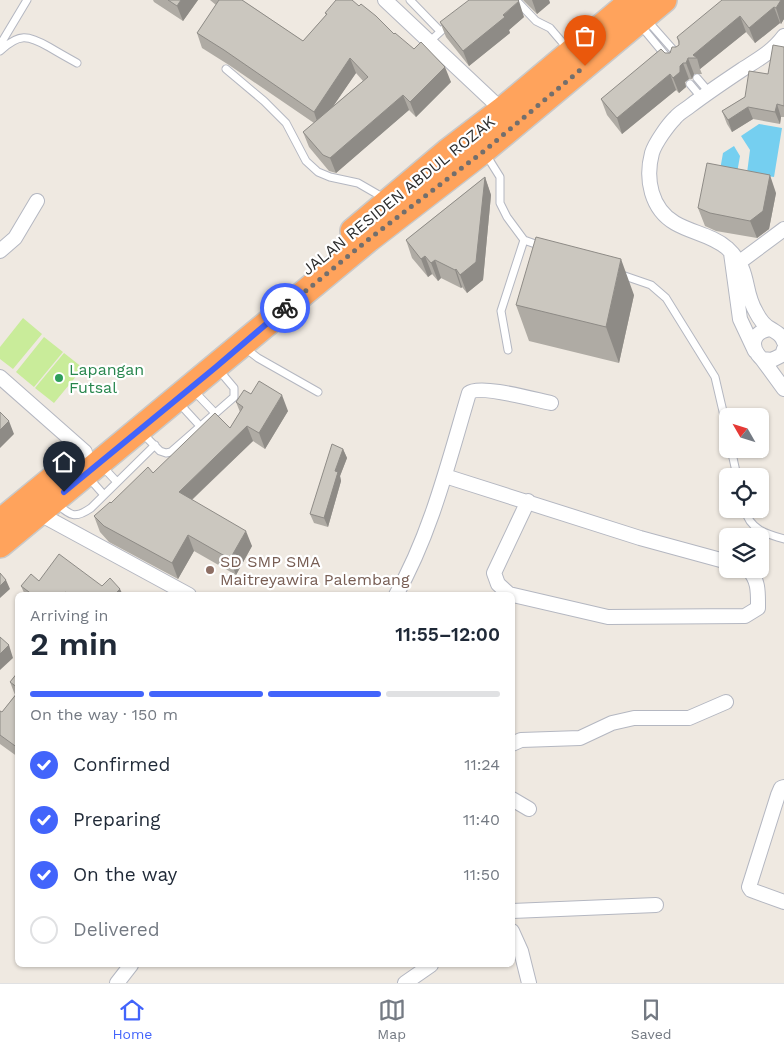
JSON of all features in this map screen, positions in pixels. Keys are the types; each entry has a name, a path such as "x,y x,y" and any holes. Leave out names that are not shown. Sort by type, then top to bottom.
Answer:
{"highway":[{"name":"JALAN RESIDEN ABDUL ROZAK","path":"0,545 46,507 90,463 249,320 447,152 502,110 570,52 635,8 664,0"},
{"name":"JALAN RESIDEN ABDUL ROZAK","path":"0,522 90,463 147,437 183,394 369,239 484,151 635,8"}],"street":[{"path":"385,0 436,35 502,110"},
{"path":"781,380 781,340 759,318 753,306 746,275 715,240 676,224 666,216 658,207 651,191 650,178 653,152 676,117 705,95 774,49 784,36"},
{"path":"0,251 15,238 37,201"},
{"path":"734,261 784,229"},
{"path":"734,261 740,319 758,355 781,380"},
{"path":"758,355 754,340 761,332 781,340"},
{"path":"758,355 772,360 781,340"},
{"path":"0,377 90,463"},
{"path":"398,592 410,569 445,476 469,392 472,390 506,393 550,403"},
{"path":"445,476 640,538 719,560"},
{"path":"507,592 498,584 494,573 528,501"},
{"path":"46,507 185,592"},
{"path":"515,595 608,617 745,616 758,608 758,588 756,578"},
{"path":"515,743 521,740 580,738 612,723 634,718 688,718 726,702"},
{"path":"784,787 781,788 778,795 749,887 750,890 784,902"},
{"path":"515,800 529,809"},
{"path":"515,911 656,905"},
{"path":"517,951 529,983"},
{"path":"116,983 129,967"},
{"path":"405,983 428,967"}],"lane":[{"path":"0,45 27,0"},
{"path":"410,0 436,35 455,18"},
{"path":"516,0 536,21 550,28 570,52"},
{"path":"635,8 680,58"},
{"path":"635,8 673,64"},
{"path":"0,51 13,41 30,37 77,63"},
{"path":"226,69 264,101 286,123 306,161 318,172 330,177 358,183 389,201"},
{"path":"697,78 705,95"},
{"path":"690,84 705,95"},
{"path":"484,151 500,177 502,191 500,203 503,211 524,240 551,250"},
{"path":"508,350 501,311 524,240"},
{"path":"614,273 651,286 666,298 715,377 722,408"},
{"path":"241,345 258,358 318,392"},
{"path":"46,507 75,516 91,508 117,482 147,437 166,453 171,452 234,397 234,388 216,367"},
{"path":"183,394 215,413"},
{"path":"183,394 200,426"},
{"path":"90,463 117,482"},
{"path":"90,463 104,495"},
{"path":"747,518 751,524 762,531 784,539"}],"green space":[{"name":"Lapangan Futsal","path":"23,318 42,334 13,369 0,359 0,347"},
{"name":"Lapangan Futsal","path":"44,337 63,352 34,387 16,372"},
{"name":"Lapangan Futsal","path":"64,353 83,368 54,403 35,388"}],"water":[{"path":"759,124 782,128 774,177 747,173 750,150 741,136"},
{"path":"734,146 740,156 737,173 720,170 723,153"}],"building":[{"path":"168,0 181,0 177,6"},
{"path":"219,0 242,0 303,41 327,14 325,13 336,0 352,0 359,6 361,4 394,34 414,49 421,42 445,67 410,102 403,95 330,158 323,155 303,132 368,77 350,58 314,112 197,33"},
{"path":"469,0 519,1 503,15 505,17 463,51 440,22"},
{"path":"722,0 781,0 776,8 774,7 749,28 740,16 693,55 697,58 688,58 686,63 680,66 680,72 673,78 670,74 617,118 601,99 661,49 665,53 670,53 672,47 679,45 677,37"},
{"path":"773,45 784,47 784,106 777,104 775,112 748,107 728,120 722,111 745,97 749,71 768,74"},
{"path":"707,163 770,175 763,211 750,221 710,213 698,208"},
{"path":"485,177 476,262 460,275 456,269 435,260 431,263 425,256 421,259 406,240"},
{"path":"536,237 621,259 606,327 516,305"},
{"path":"259,381 282,395 259,433 247,426 179,492 246,531 230,559 188,535 172,563 104,526 94,516 111,503 148,467 153,473 215,413 230,428 243,407 236,402 244,390 251,394"},
{"path":"0,412 9,421 0,430"},
{"path":"332,444 343,449 335,471 338,472 324,518 310,514"},
{"path":"59,554 102,586 110,578 120,589 117,592 29,592 21,586 31,574 39,581"},
{"path":"0,573 6,580 0,586"},
{"path":"0,637 9,645 0,654"},
{"path":"15,676 15,686 10,682"},
{"path":"15,696 15,746 0,735 0,711 2,712"}],"way so far":[{"path":"285,308 369,239 484,151 585,66"}],"place":[{"name":"Lapangan Futsal","path":"59,378"},
{"name":"SD SMP SMA Maitreyawira Palembang","path":"210,570"}],"route":[{"path":"64,492 285,308"}]}
